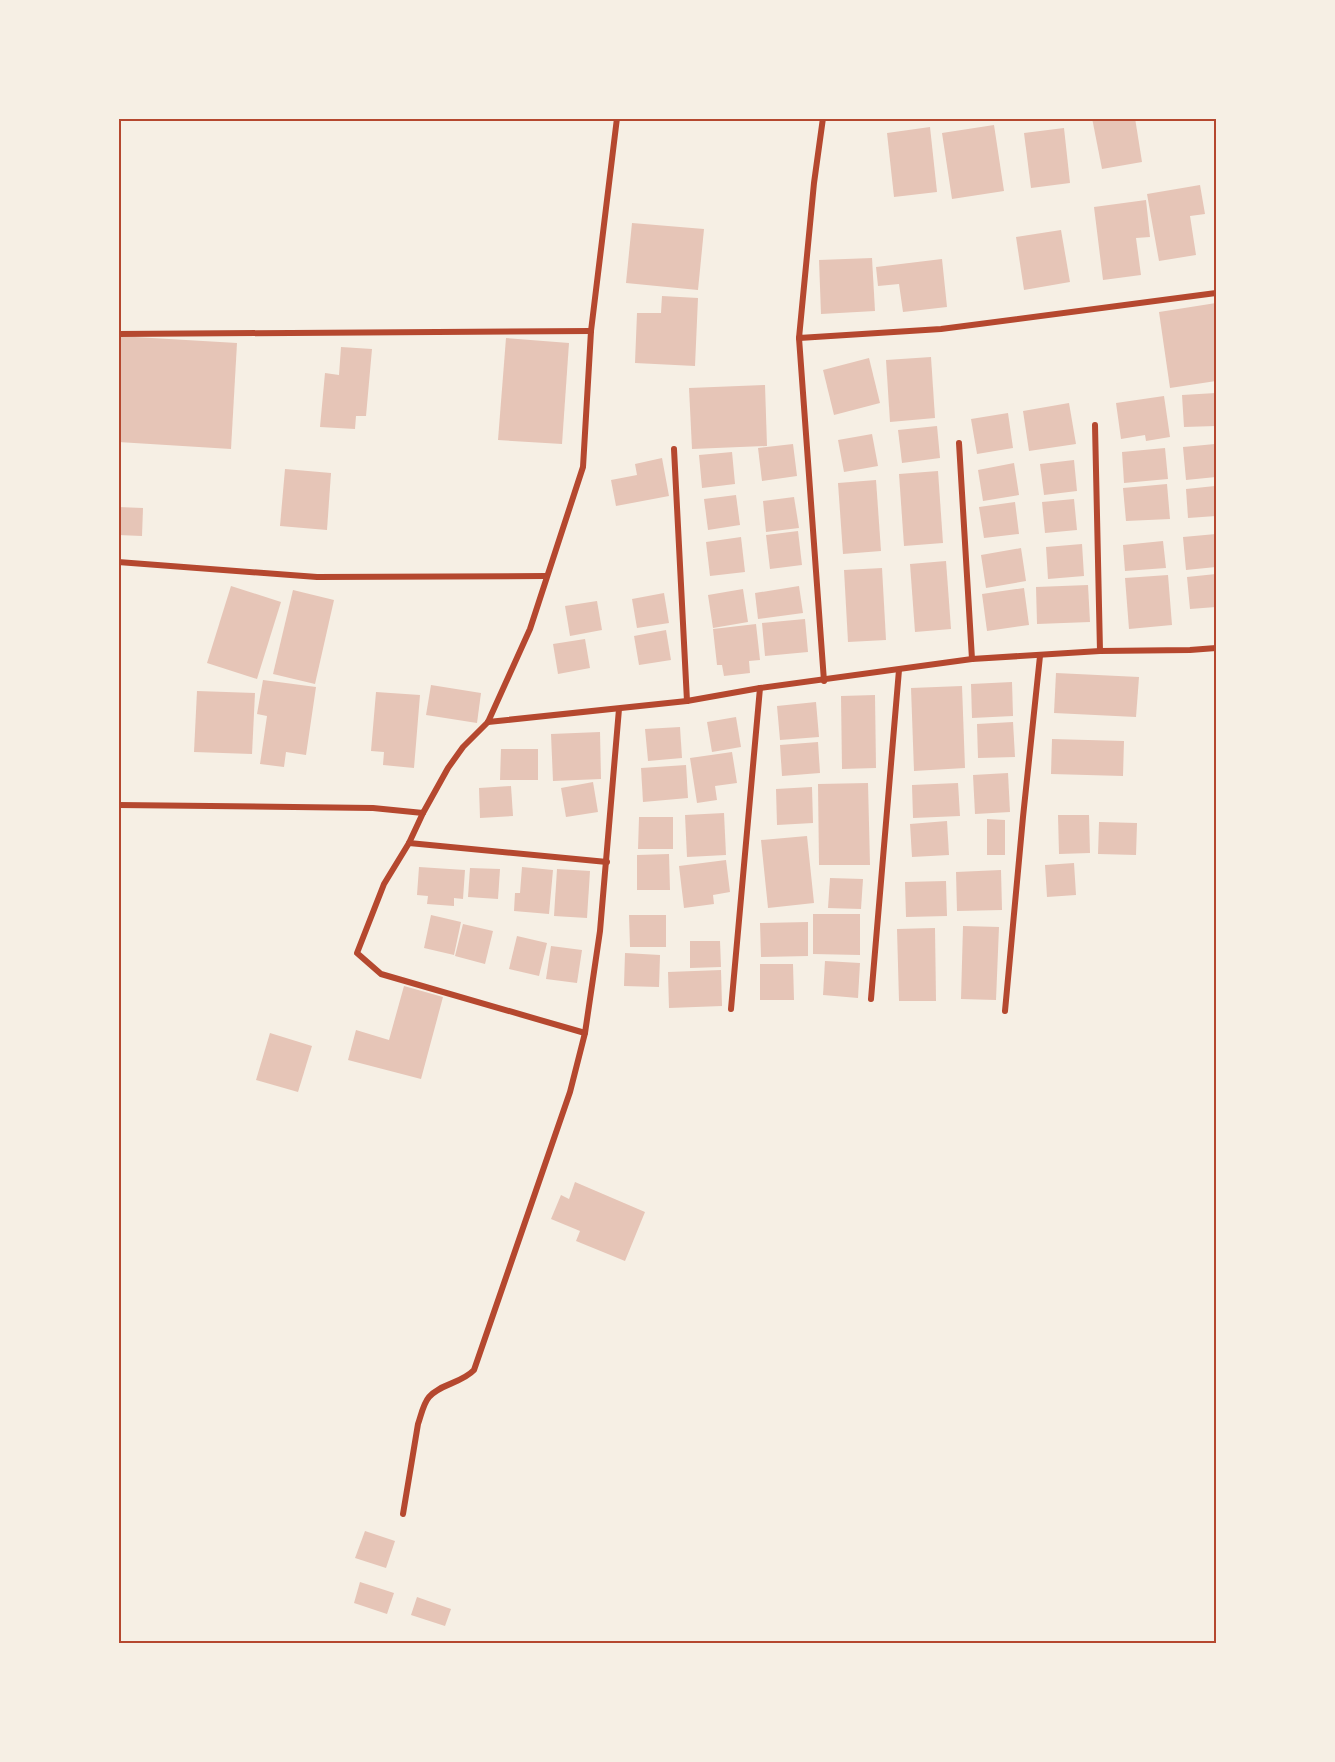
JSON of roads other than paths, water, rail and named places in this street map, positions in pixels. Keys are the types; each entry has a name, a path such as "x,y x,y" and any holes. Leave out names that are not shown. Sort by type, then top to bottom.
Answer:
{"street":[{"path":"585,1033 381,974 357,953 384,884 448,768 463,747 488,722 530,629 583,467 591,331 617,118"},
{"path":"823,118 814,183 799,338 824,681"},
{"path":"799,338 941,329 1216,293"},
{"path":"118,334 591,331"},
{"path":"1095,425 1100,651"},
{"path":"959,443 972,659"},
{"path":"674,448 687,700"},
{"path":"118,562 317,577 546,576"},
{"path":"488,722 619,709 972,659 1100,651 1190,651 1216,648"},
{"path":"1005,1011 1040,656"},
{"path":"871,999 899,670"},
{"path":"731,1009 760,688"},
{"path":"403,1514 422,1412 428,1398 435,1392 469,1375 474,1370 570,1092 585,1033 600,931 619,709"},
{"path":"118,805 373,808 423,813"},
{"path":"408,843 607,862"}]}
